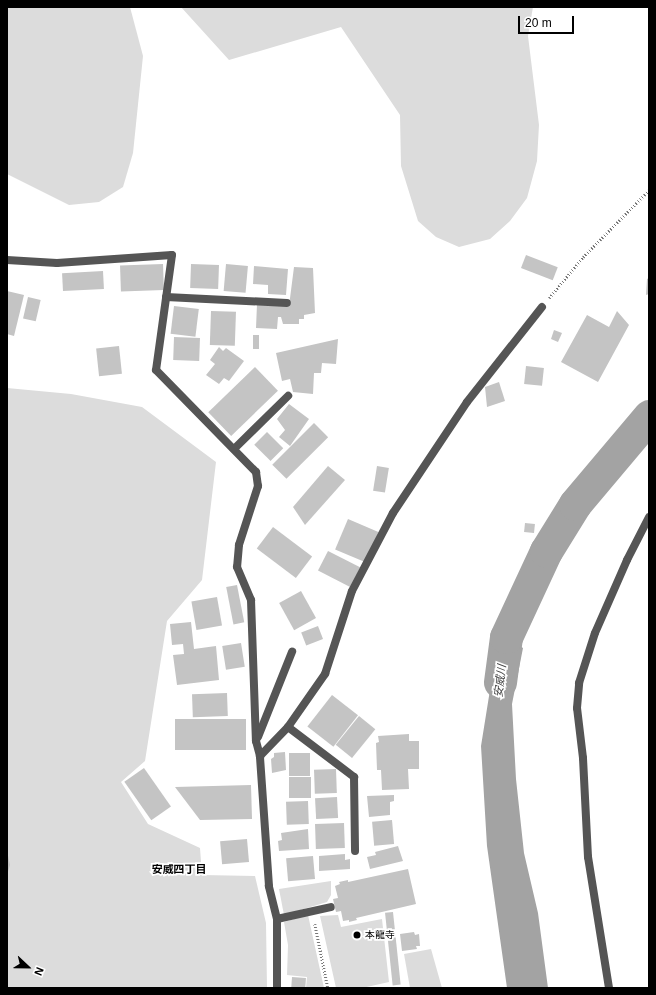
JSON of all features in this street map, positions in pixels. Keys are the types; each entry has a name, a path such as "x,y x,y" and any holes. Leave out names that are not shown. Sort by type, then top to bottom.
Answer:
{"street":[{"path":"7,260 57,263 172,255 156,370 256,472 258,486 239,545 237,567 250,600 256,742 260,756 269,886 276,919 277,988"},
{"path":"166,297 287,303"},
{"path":"260,756 288,727 325,674 352,591 392,513 467,402 542,307"},
{"path":"234,450 288,396"},
{"path":"609,988 588,857 583,758 577,708 578,690 584,664 607,604 649,517"},
{"path":"256,742 292,652"},
{"path":"288,727 354,777 356,851"},
{"path":"276,919 330,907"}],"path":[{"path":"542,307 584,257 649,190"},
{"path":"312,910 328,988"}],"shaded area":[{"path":"7,7 130,7 143,56 133,153 123,187 99,202 69,205 7,174"},
{"path":"181,7 533,7 528,36 539,125 537,161 527,198 510,221 490,239 459,247 436,237 418,221 401,166 400,115 341,27 229,60"},
{"path":"7,388 71,394 142,407 216,462 202,580 167,621 145,761 121,782 148,824 200,848 202,875 255,876 266,923 267,988 7,988"},
{"path":"331,881 331,895 327,902 284,915 279,889"},
{"path":"308,915 324,988 306,988 307,977 287,975 288,945 284,922"},
{"path":"338,915 341,927 382,919 389,982 362,988 336,988 320,916"},
{"path":"431,949 442,988 410,988 404,954"}],"water":[{"path":"506,637 523,648 512,704 516,779 524,853 538,913 548,988 507,988 487,846 481,746 498,640"}],"building":[{"path":"526,255 558,267 553,280 521,268"},
{"path":"163,264 164,290 121,291 120,266"},
{"path":"191,264 219,265 218,289 190,288"},
{"path":"226,264 248,266 246,293 224,291"},
{"path":"254,266 288,269 286,295 268,294 268,285 253,284"},
{"path":"294,267 313,268 315,313 304,315 304,319 299,319 299,324 283,324 281,317 278,317 277,329 256,328 257,304 289,306"},
{"path":"103,271 104,289 63,291 62,273"},
{"path":"649,278 649,294 646,295 647,279"},
{"path":"7,291 24,295 14,336 7,334"},
{"path":"28,297 41,300 36,321 23,318"},
{"path":"174,306 199,309 195,337 171,334"},
{"path":"211,311 236,312 235,346 210,345"},
{"path":"617,311 629,325 598,382 561,362 587,315 609,327"},
{"path":"554,330 562,333 558,342 551,339"},
{"path":"253,335 259,335 259,349 253,349"},
{"path":"174,337 200,338 199,361 173,360"},
{"path":"338,339 336,364 322,363 321,373 314,373 313,394 293,392 290,379 282,381 276,353"},
{"path":"119,346 122,374 99,376 96,348"},
{"path":"219,347 223,351 226,348 244,361 229,381 224,378 219,384 206,375 215,364 210,360"},
{"path":"526,366 544,368 542,386 524,384"},
{"path":"255,367 278,391 231,436 208,412"},
{"path":"499,382 505,401 487,407 485,387"},
{"path":"289,404 309,419 290,446 279,437 285,430 277,419"},
{"path":"314,423 328,437 286,479 272,465"},
{"path":"267,432 283,448 271,461 254,445"},
{"path":"328,466 345,480 305,525 293,507"},
{"path":"377,466 389,468 385,493 373,491"},
{"path":"348,519 378,532 365,562 335,549"},
{"path":"525,523 535,524 534,533 524,532"},
{"path":"273,527 312,556 296,578 257,549"},
{"path":"328,551 360,567 350,587 318,571"},
{"path":"237,585 244,622 233,624 226,587"},
{"path":"301,591 316,618 294,630 279,603"},
{"path":"217,597 222,626 196,630 191,602"},
{"path":"191,622 194,649 216,646 219,680 177,685 173,655 184,654 183,644 172,645 170,624"},
{"path":"318,626 323,639 306,646 301,632"},
{"path":"241,643 245,667 226,670 222,646"},
{"path":"227,693 228,716 193,717 192,694"},
{"path":"332,695 358,715 333,747 307,727"},
{"path":"359,716 375,729 352,758 336,745"},
{"path":"175,719 246,719 246,750 175,750"},
{"path":"409,734 409,741 419,741 419,769 408,769 409,789 382,790 381,770 377,770 376,743 379,742 378,736"},
{"path":"285,752 286,770 272,773 271,759 274,757 274,753"},
{"path":"289,753 310,753 310,776 289,776"},
{"path":"144,768 171,807 151,820 124,782"},
{"path":"336,769 337,793 315,794 314,770"},
{"path":"289,777 311,777 311,798 289,798"},
{"path":"251,785 252,819 200,820 175,787"},
{"path":"394,795 394,801 390,802 390,815 369,817 367,796"},
{"path":"337,797 338,818 316,819 315,798"},
{"path":"308,801 309,824 287,825 286,802"},
{"path":"392,820 394,844 374,846 372,822"},
{"path":"344,823 345,848 316,849 315,824"},
{"path":"308,829 309,849 279,851 278,841 282,840 281,833"},
{"path":"247,839 249,862 222,864 220,841"},
{"path":"398,846 403,861 370,869 367,857 376,855 375,852"},
{"path":"7,851 10,865 7,875"},
{"path":"345,854 345,860 350,859 350,869 319,871 319,856"},
{"path":"313,856 315,879 288,881 286,858"},
{"path":"408,869 416,904 356,918 357,920 349,922 349,920 343,921 341,911 336,912 333,899 338,898 335,886 340,884 339,882 348,880 348,882"},
{"path":"393,912 401,985 393,985 385,913"},
{"path":"414,932 415,935 419,934 420,946 416,946 417,949 402,951 400,934"},
{"path":"292,977 306,978 305,988 291,988"}],"waterway":[{"name":"安威川","path":"500,682 506,637 546,551 575,504 649,416"}],"place":[{"name":"本龍寺","path":"357,935"}],"district":[{"name":"安威四丁目","path":"179,869"}]}
